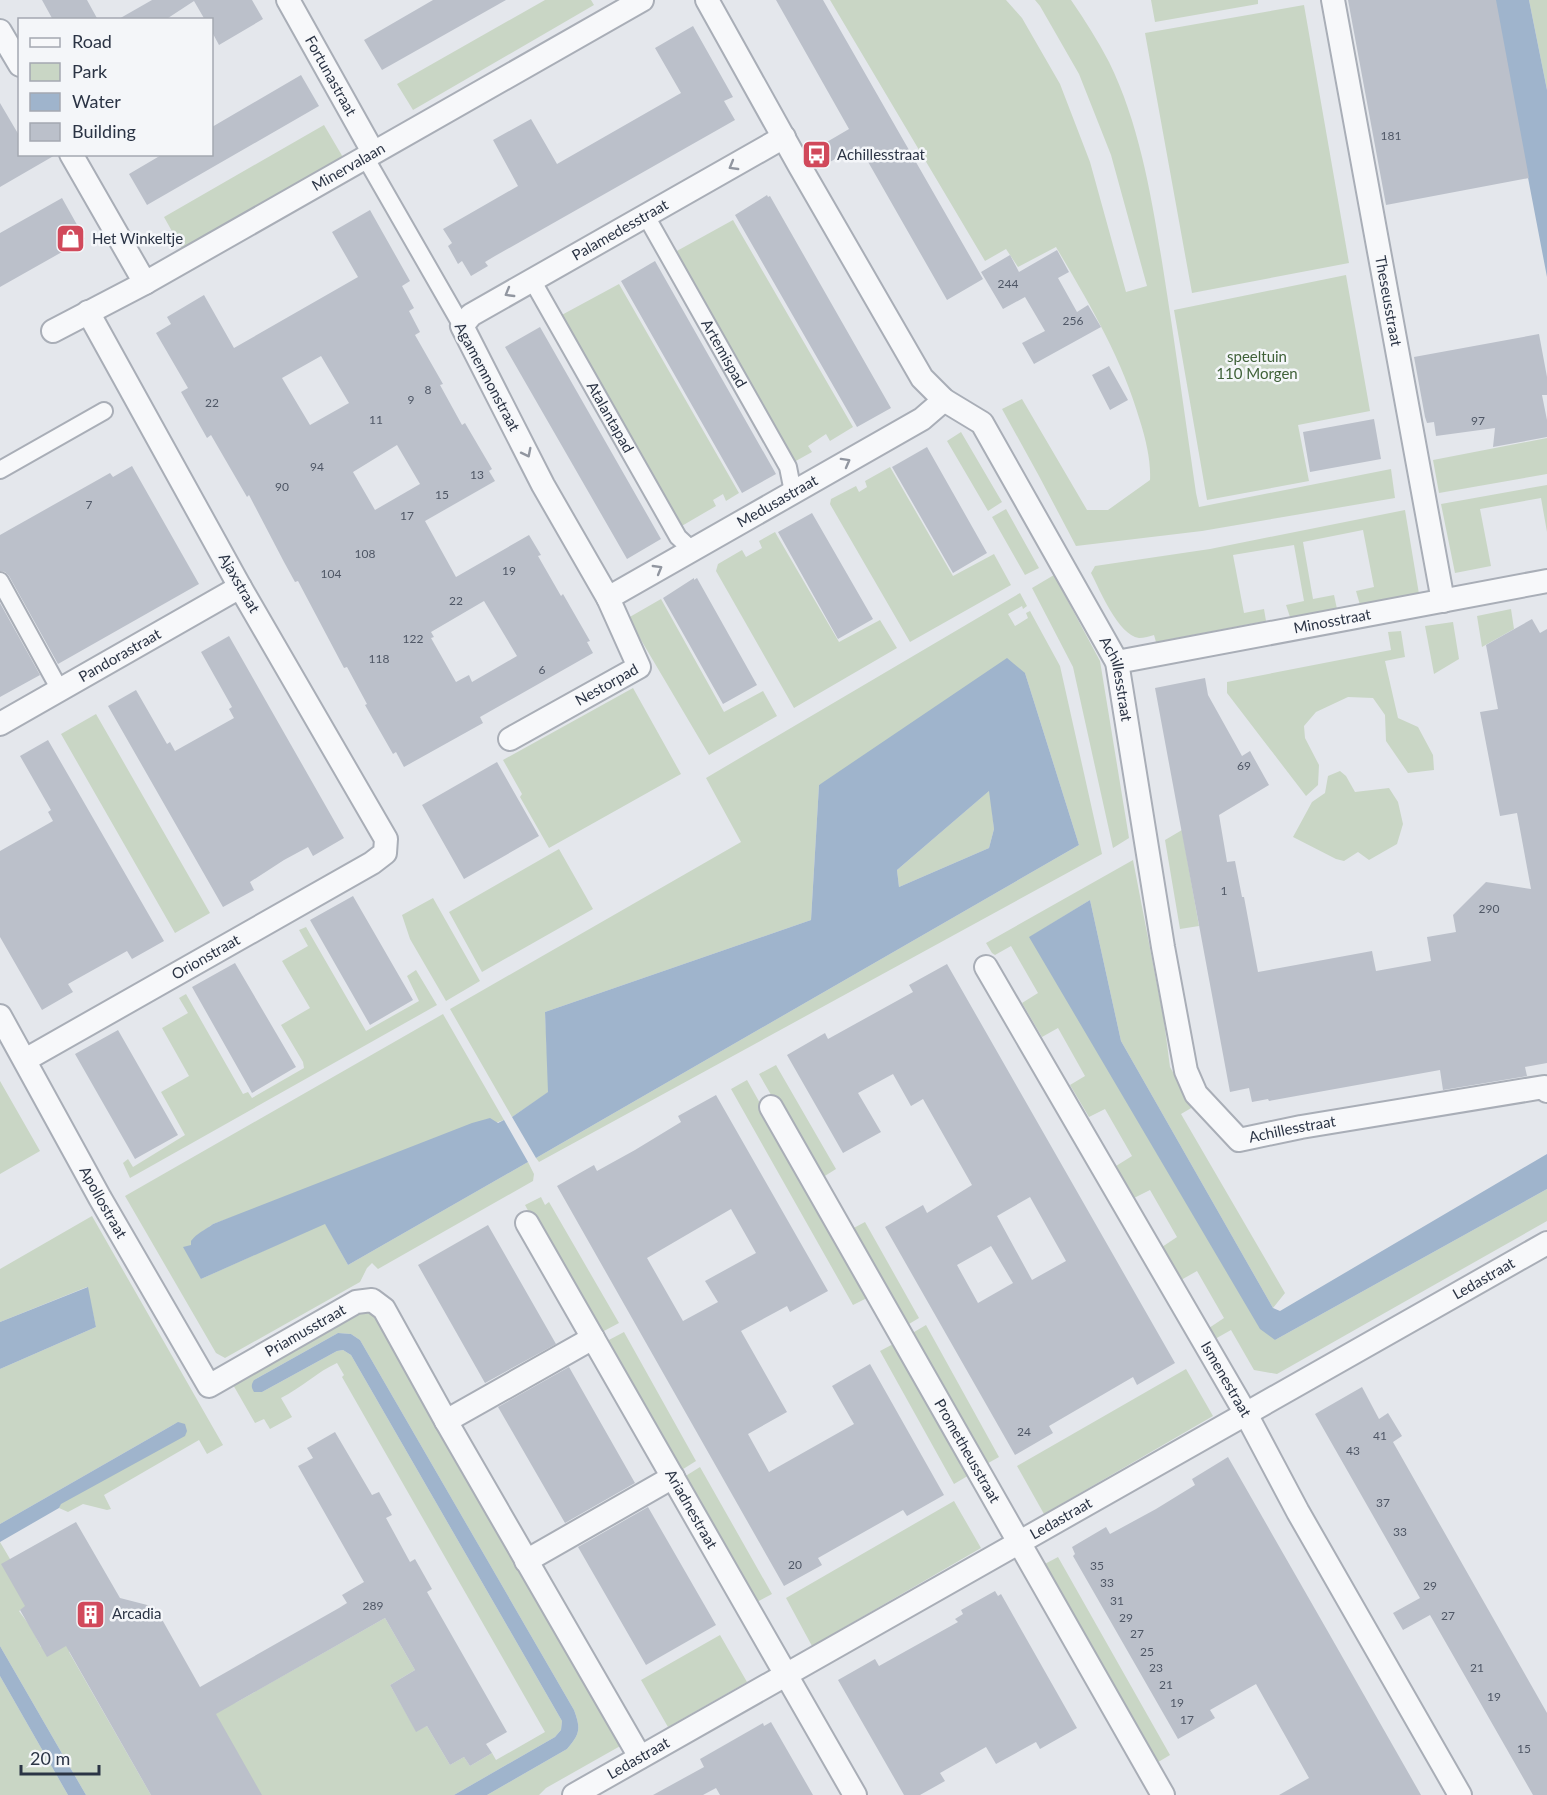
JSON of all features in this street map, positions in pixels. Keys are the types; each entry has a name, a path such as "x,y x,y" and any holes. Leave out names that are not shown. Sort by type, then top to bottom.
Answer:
{"street":[{"name":"Fortunastraat","path":"288,0 369,155"},
{"name":"Minervalaan","path":"53,331 145,283 369,155 609,8 642,0"},
{"name":"Achillesstraat","path":"707,0 922,378 944,400 982,423 1117,662 1163,947 1186,1071 1196,1094 1239,1140 1311,1125 1544,1087 1547,1091"},
{"name":"Theseusstraat","path":"1333,0 1443,601"},
{"path":"0,31 18,62"},
{"name":"Palamedesstraat","path":"462,326 471,315 784,137"},
{"name":"Agamemnonstraat","path":"369,155 462,326 543,484 608,598"},
{"path":"72,156 145,283"},
{"name":"Artemispad","path":"646,216 788,468 792,492"},
{"name":"Atalantapad","path":"532,280 678,537 692,550"},
{"name":"Ajaxstraat","path":"88,312 240,587 375,817 386,839 385,853"},
{"name":"Medusastraat","path":"608,598 922,419 944,400"},
{"path":"0,470 104,411"},
{"path":"0,581 60,690"},
{"name":"Minosstraat","path":"1117,662 1547,581"},
{"name":"Pandorastraat","path":"0,724 240,587"},
{"name":"Nestorpad","path":"510,740 639,667 608,598"},
{"name":"Orionstraat","path":"25,1060 372,863 385,853"},
{"name":"Ismenestraat","path":"986,967 1246,1414 1298,1512 1460,1795"},
{"name":"Apollostraat","path":"0,1016 100,1198 208,1386"},
{"name":"Prometheusstraat","path":"771,1107 1163,1795"},
{"name":"Ariadnestraat","path":"527,1223 855,1795"},
{"name":"Ledastraat","path":"583,1792 640,1757 1547,1243"},
{"name":"Priamusstraat","path":"208,1386 356,1302 372,1300 384,1310 640,1757"},
{"path":"446,1421 593,1338"},
{"path":"526,1561 673,1477"}],"green space":[{"path":"545,0 591,0 594,5 413,110 397,84"},
{"path":"830,0 1006,0 1022,18 1060,84 1090,162 1126,292 1147,286 1111,155 1079,74 1035,0 1071,0 1100,46 1120,86 1144,163 1163,268 1199,507 1391,469 1395,498 1202,531 1076,546 1002,409 1022,399 1087,510 1108,510 1150,480 1146,443 1124,375 1092,310 1056,247 1018,267 1006,249 985,261"},
{"path":"1151,0 1258,0 1258,4 1155,22"},
{"path":"1529,0 1547,0 1547,90"},
{"path":"1304,5 1349,263 1192,293 1145,33"},
{"path":"324,125 344,159 183,251 164,217"},
{"path":"733,220 853,427 830,441 826,434 808,446 812,452 794,462 675,252"},
{"name":"speeltuin 110 Morgen","path":"1346,275 1370,411 1298,425 1309,481 1207,500 1174,310"},
{"path":"619,284 739,493 726,501 723,494 713,500 716,506 680,527 558,317"},
{"path":"961,432 1002,502 988,511 947,441"},
{"path":"1547,438 1547,474 1439,493 1433,460"},
{"path":"890,467 953,576 994,554 1011,585 910,642 830,504 831,499 856,486 859,492 867,487 865,481"},
{"path":"1547,485 1547,532 1541,498 1480,509 1491,566 1455,573 1441,504"},
{"path":"1006,509 1039,568 1025,575 992,517"},
{"path":"1405,510 1419,594 1360,605 1356,591 1374,587 1363,530 1303,542 1313,599 1334,595 1337,609 1290,617 1286,605 1304,601 1294,545 1233,555 1244,613 1264,609 1266,621 1156,642 1154,635 1139,638 1124,629 1110,611 1091,573 1095,566 1210,549"},
{"path":"775,532 839,642 880,620 897,648 794,708 716,571 718,564 742,550 746,557 762,548 759,541"},
{"path":"1054,575 1100,661 1129,838 1113,848 1073,667 1032,588"},
{"path":"1020,593 1027,606 1023,609 1022,606 1008,614 1015,626 1028,618 1026,613 1030,611 1060,666 1102,854 539,1162 536,1158 1079,845 1025,673 819,785 811,920 545,1012 549,1092 512,1117 450,1009 741,842 706,778"},
{"path":"661,599 724,712 763,691 777,716 709,755 628,618"},
{"path":"1511,609 1514,629 1482,647 1477,616"},
{"path":"1453,622 1459,659 1434,674 1425,626"},
{"path":"1401,631 1405,657 1385,661 1398,718 1418,727 1433,755 1434,770 1408,773 1386,741 1385,715 1373,698 1348,697 1316,712 1304,726 1305,738 1319,765 1318,785 1306,796 1227,693 1227,682 1391,650 1388,632"},
{"path":"633,688 681,774 549,848 520,797 522,794 503,760"},
{"path":"96,714 210,913 175,933 61,734"},
{"path":"1340,771 1346,776 1355,792 1389,788 1398,802 1403,824 1397,844 1369,860 1358,852 1344,861 1336,859 1293,837 1312,802 1325,793 1328,776"},
{"path":"990,790 994,829 989,848 899,887 897,870"},
{"path":"1182,830 1199,926 1180,929 1165,840"},
{"path":"559,849 593,909 482,972 449,912"},
{"path":"1133,860 1164,1021 1170,1067 1193,1107 1181,1114 1285,1293 1273,1308 1121,1041 1090,900 1030,937 1275,1340 1547,1189 1547,1221 1277,1374 1254,1370 1231,1330 1215,1339 1209,1328 1224,1318 1197,1271 1181,1280 1162,1247 1177,1237 1150,1190 1134,1198 1116,1166 1132,1156 1105,1109 1089,1117 1070,1085 1085,1076 1058,1028 1042,1037 1022,1003 1038,993 1011,946 995,955 986,943"},
{"path":"433,898 480,981 446,1001 410,939 402,915"},
{"path":"306,927 366,1031 419,1001 407,976 416,970 437,1005 130,1178 123,1163 128,1159 133,1167 185,1135 161,1092 189,1076 162,1028 188,1013 179,998 186,994 243,1094 248,1092 252,1098 304,1068 303,1062 281,1025 310,1008 282,961 308,946 299,930"},
{"path":"443,1014 504,1120 213,1224 202,1232 201,1279 325,1223 348,1265 528,1162 534,1174 533,1181 378,1269 372,1263 360,1282 225,1358 216,1353 125,1196"},
{"path":"776,1065 836,1169 820,1179 759,1074"},
{"path":"747,1080 869,1297 853,1305 731,1089"},
{"path":"0,1081 40,1151 0,1174"},
{"path":"541,1197 545,1205 549,1202 619,1323 602,1332 536,1216 531,1216 525,1205"},
{"path":"92,1216 223,1445 207,1454 199,1440 104,1495 111,1509 83,1504 68,1512 59,1508 60,1504 178,1422 0,1524 0,1369 96,1327 87,1287 0,1322 0,1269"},
{"path":"865,1222 919,1318 904,1327 850,1230"},
{"path":"356,1312 370,1313 379,1320 622,1745 546,1788 539,1795 487,1795 567,1749 578,1731 574,1710 360,1340 351,1334 338,1333 254,1380 262,1392 337,1351 343,1350 351,1355 562,1721 561,1730 555,1737 454,1795 253,1795 214,1711 237,1702 385,1618 415,1670 390,1685 416,1731 427,1726 450,1765 464,1757 470,1766 492,1753 496,1760 545,1732 342,1377 344,1375 337,1363 281,1398 292,1417 270,1429 264,1419 255,1423 232,1383"},
{"path":"926,1325 999,1457 983,1466 909,1335"},
{"path":"624,1332 696,1461 680,1471 607,1341"},
{"path":"897,1342 971,1474 954,1484 880,1351"},
{"path":"1186,1369 1213,1416 1044,1514 1017,1466"},
{"path":"700,1467 772,1594 755,1603 684,1477"},
{"path":"954,1501 981,1548 812,1646 786,1598"},
{"path":"0,1542 10,1559 28,1605 19,1611 41,1647 75,1628 69,1652 151,1795 86,1795 0,1646"},
{"path":"1058,1557 1170,1755 1155,1764 1041,1566"},
{"path":"720,1635 747,1682 668,1727 641,1680"},
{"path":"0,1676 68,1795 0,1795"}],"water":[{"path":"1494,0 1529,0 1547,90 1547,277"},
{"path":"1007,658 1025,673 1079,845 536,1158 512,1117 548,1092 545,1012 811,920 819,785","holes":["989,791 994,829 989,848 899,887 897,870"]},
{"path":"1090,900 1121,1041 1273,1308 1280,1311 1547,1154 1547,1189 1275,1340 1260,1329 1029,937"},
{"path":"490,1118 498,1123 504,1120 528,1162 348,1265 325,1224 201,1279 183,1247 191,1245 191,1241 196,1236 213,1224"},
{"path":"88,1287 96,1327 0,1369 0,1322"},
{"path":"338,1333 351,1334 360,1340 574,1710 578,1731 567,1749 487,1795 454,1795 555,1737 561,1730 562,1721 351,1355 343,1350 337,1351 262,1392 254,1392 252,1389 254,1380"},
{"path":"178,1422 185,1424 187,1431 185,1436 61,1504 59,1508 0,1542 0,1524"},
{"path":"0,1646 86,1795 68,1795 0,1676"}],"building":[{"path":"42,0 87,0 97,18 52,18"},
{"path":"152,0 252,0 263,19 219,45 213,34 213,18 204,18 194,1 168,18 120,18"},
{"path":"433,0 506,0 382,70 364,40"},
{"path":"776,0 823,0 983,279 947,300 859,146 817,169 808,153 849,129"},
{"path":"1348,0 1496,0 1529,178 1386,205"},
{"path":"693,26 733,97 724,101 735,120 495,256 485,262 488,266 471,276 462,261 458,264 448,246 452,243 443,229 518,186 493,140 531,119 557,164 681,93 655,48"},
{"path":"301,75 319,106 147,205 129,174 160,156 213,156 213,126"},
{"path":"0,103 18,134 18,156 54,156 0,187"},
{"path":"767,195 770,196 891,408 857,427 735,215"},
{"path":"62,198 85,239 0,287 0,233"},
{"path":"370,210 410,281 402,286 414,308 409,311 420,332 415,335 443,384 440,385 462,425 465,423 492,469 489,471 495,481 425,521 456,577 529,535 561,596 563,594 590,641 587,642 593,653 480,717 483,723 404,767 396,752 393,754 365,705 367,704 347,667 344,668 298,581 295,582 249,495 247,497 211,435 207,438 181,392 188,388 156,333 171,324 167,317 204,295 234,348 358,277 332,232","holes":["321,356 349,403 310,425 282,378","397,445 420,484 375,510 353,472","484,601 517,656 472,682 469,675 456,682 431,638 434,637 431,632"]},
{"path":"1057,250 1069,272 1058,278 1077,312 1088,305 1101,327 1034,364 1022,343 1045,331 1025,297 1003,309 981,272 1010,255 1019,272"},
{"path":"655,261 776,474 742,493 621,281"},
{"path":"540,327 661,539 627,559 505,347"},
{"path":"1539,334 1547,377 1547,395 1542,395 1547,420 1547,437 1493,447 1495,428 1436,436 1434,422 1427,423 1425,417 1414,357"},
{"path":"1109,366 1128,400 1110,410 1092,375"},
{"path":"1374,419 1381,459 1310,472 1303,432"},
{"path":"927,447 987,553 953,573 892,467"},
{"path":"132,466 199,584 58,664 9,576 0,571 0,535 110,473 113,477"},
{"path":"812,513 873,619 838,639 778,532"},
{"path":"694,578 694,580 697,578 757,685 723,704 663,598"},
{"path":"0,603 40,675 0,697"},
{"path":"1532,619 1540,633 1547,629 1547,1063 1525,1067 1527,1076 1443,1090 1440,1070 1269,1101 1268,1099 1252,1102 1249,1088 1230,1092 1155,688 1205,678 1208,695 1242,756 1250,751 1269,785 1219,815 1227,862 1235,861 1242,897 1244,897 1258,972 1372,951 1376,971 1431,961 1427,937 1456,932 1453,915 1486,882 1531,889 1517,813 1500,816 1480,712 1498,709 1486,645"},
{"path":"229,636 344,838 313,856 308,847 284,860 250,882 254,890 223,907 108,706 136,690 167,744 170,742 175,751 234,718 229,709 232,707 201,652"},
{"path":"48,740 164,941 132,959 127,951 68,984 73,992 42,1010 0,937 0,851 53,821 48,812 51,810 20,756"},
{"path":"497,762 539,836 464,879 422,805"},
{"path":"353,896 413,1000 370,1025 310,920"},
{"path":"235,963 296,1067 252,1093 192,987"},
{"path":"947,964 1175,1363 1137,1385 1133,1377 1049,1426 1053,1433 1015,1455 885,1227 923,1205 927,1213 972,1185 923,1099 911,1106 893,1074 858,1093 881,1132 843,1153 787,1055 825,1033 828,1039 913,992 909,985","holes":["1030,1197 1066,1261 1032,1280 997,1216","991,1246 1013,1283 978,1303 957,1265"]},
{"path":"118,1030 178,1135 135,1159 75,1054"},
{"path":"716,1095 828,1291 790,1312 787,1306 741,1331 787,1412 748,1434 769,1472 854,1424 832,1386 870,1364 944,1495 907,1516 903,1510 818,1558 822,1565 784,1586 557,1186 594,1165 597,1171 635,1150 681,1122 678,1116","holes":["731,1209 756,1253 705,1281 718,1302 683,1321 647,1258"]},
{"path":"488,1225 556,1344 485,1383 418,1265"},
{"path":"569,1367 635,1483 565,1523 498,1407"},
{"path":"1362,1387 1379,1419 1388,1413 1402,1436 1393,1442 1547,1713 1547,1795 1533,1795 1430,1615 1403,1630 1393,1613 1420,1598 1315,1414"},
{"name":"Arcadia","path":"335,1432 372,1495 379,1492 392,1515 386,1518 410,1562 415,1559 432,1589 427,1592 507,1732 486,1744 492,1753 470,1766 464,1757 450,1765 427,1726 416,1732 390,1685 415,1670 385,1618 216,1714 262,1795 151,1795 66,1646 47,1657 20,1610 25,1606 1,1564 76,1522 120,1598 155,1607 200,1687 347,1603 342,1595 364,1582 298,1466 313,1458 307,1448"},
{"path":"1228,1457 1421,1795 1279,1795 1309,1778 1256,1684 1210,1710 1215,1718 1178,1739 1073,1556 1075,1554 1072,1547 1106,1527 1110,1534 1156,1509 1195,1485 1192,1479"},
{"path":"648,1507 716,1625 646,1665 578,1547"},
{"path":"995,1591 998,1596 1001,1594 1077,1728 1040,1749 1036,1742 996,1764 986,1747 940,1773 945,1781 920,1795 904,1795 838,1680 875,1659 879,1666 958,1622 955,1619 963,1614 961,1610"},
{"path":"771,1722 813,1795 720,1795 716,1788 703,1795 653,1795 704,1767 700,1759 763,1723 764,1726"}],"place":[{"name":"Achillesstraat","path":"816,155"},
{"name":"Het Winkeltje","path":"71,239"},
{"name":"Arcadia","path":"91,1614"}]}
